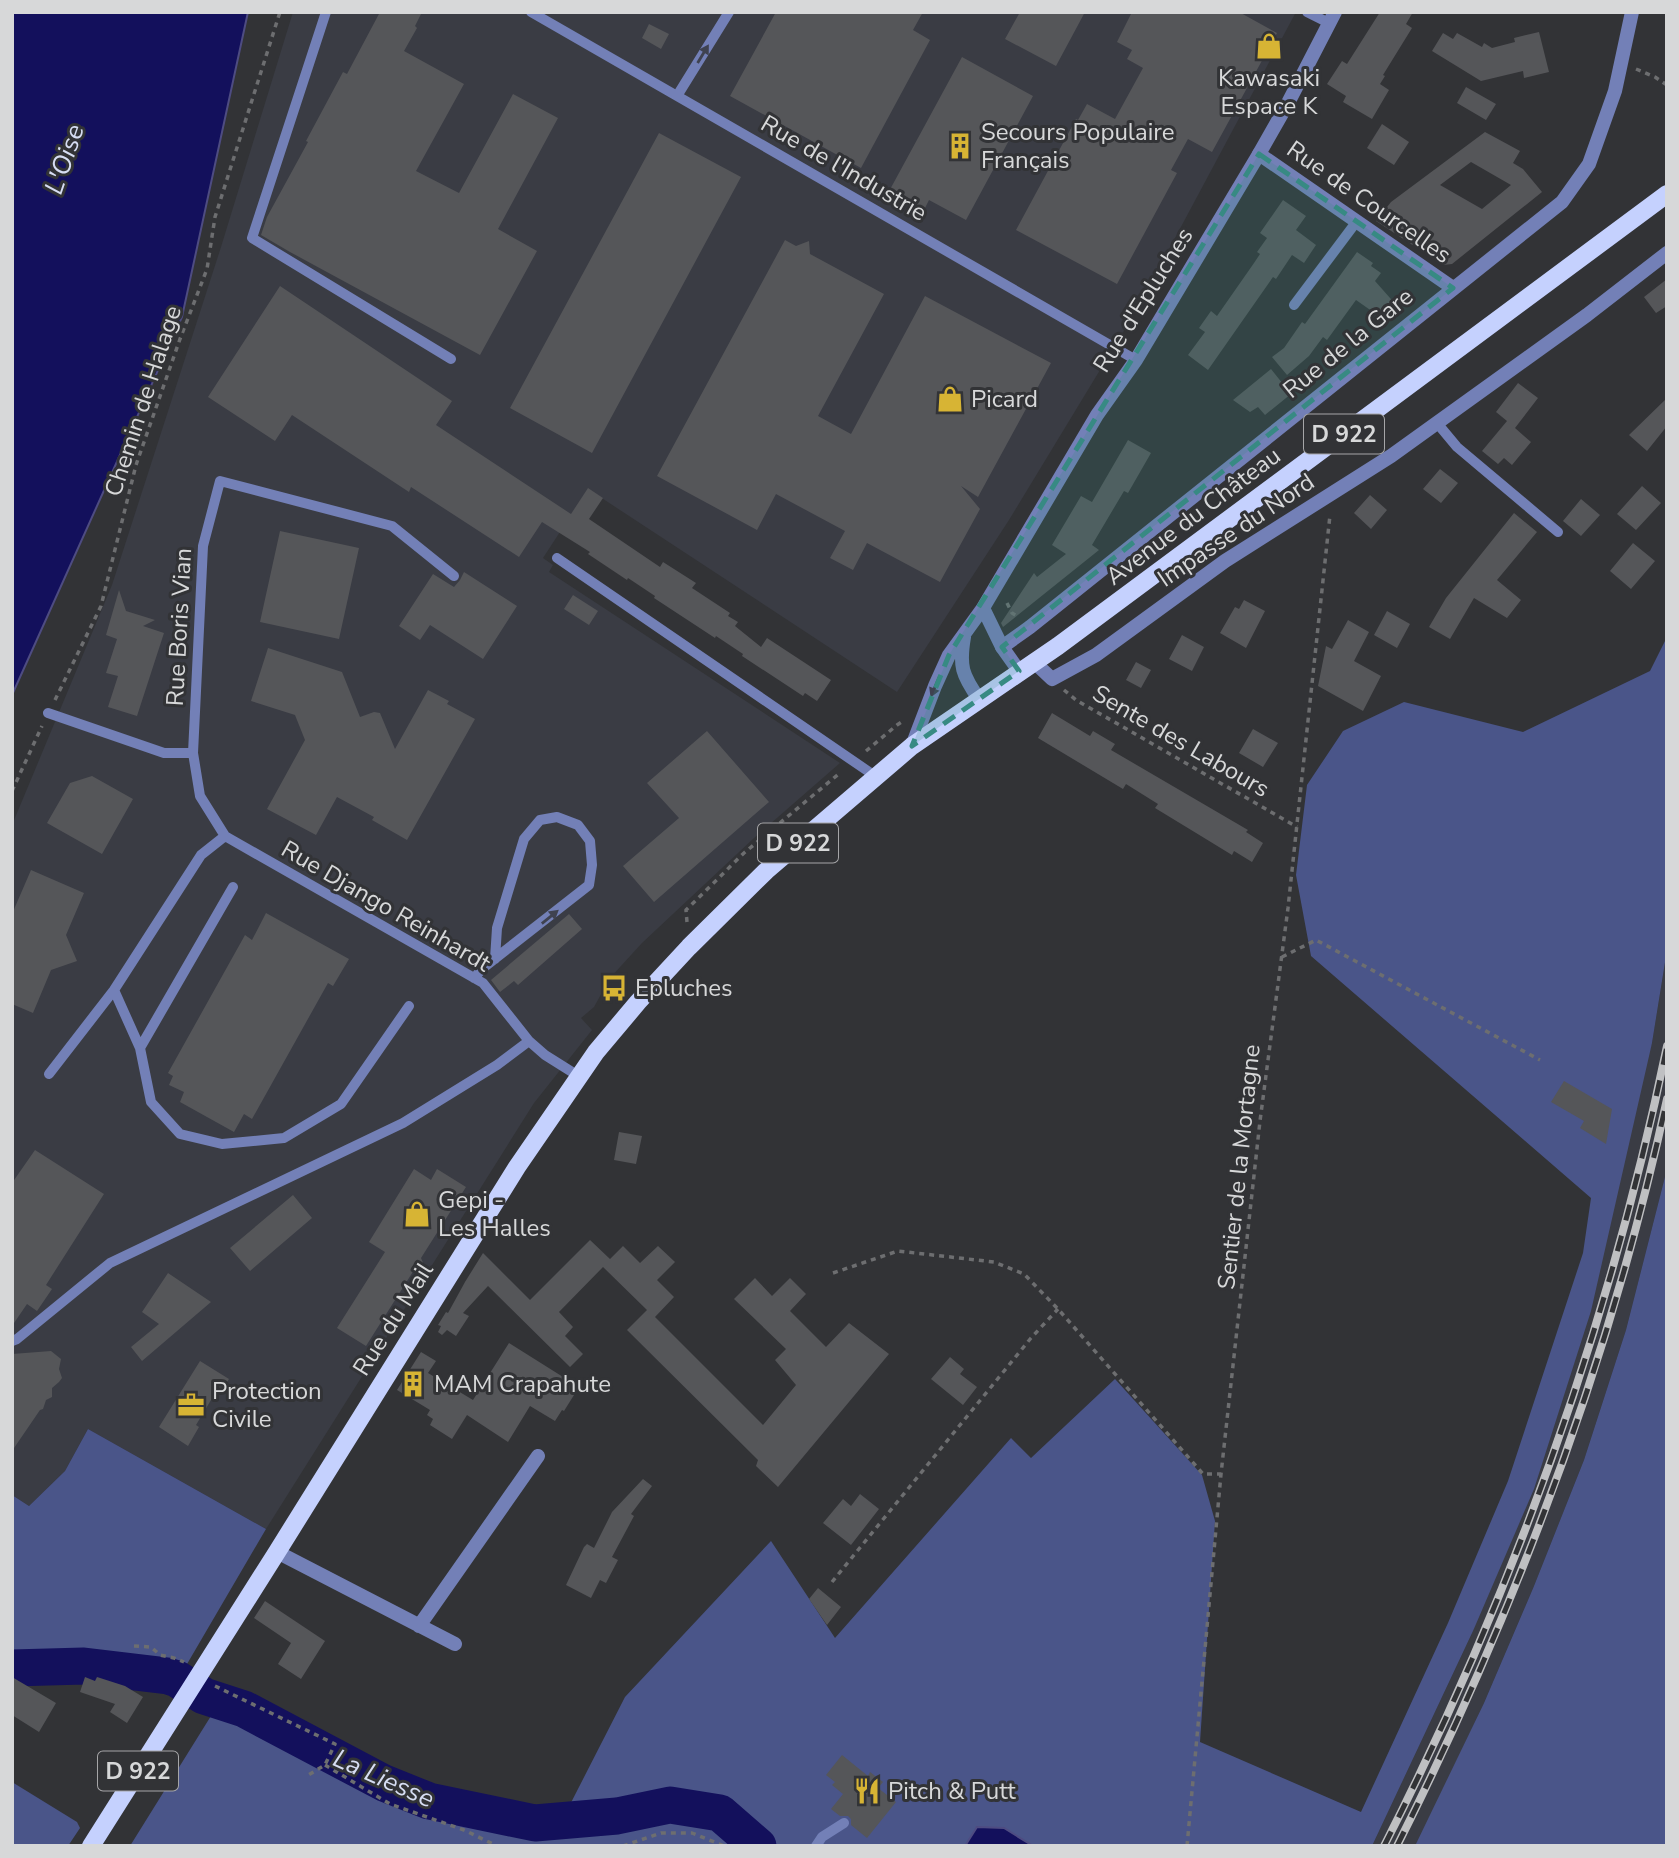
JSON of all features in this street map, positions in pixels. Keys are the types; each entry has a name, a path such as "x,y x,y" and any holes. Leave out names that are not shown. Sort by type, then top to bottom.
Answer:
{"main road":[{"name":"Avenue du Château","path":"912,746 1058,646 1667,194"},
{"name":"Rue du Mail","path":"91,1846 185,1696 194,1673 277,1552 506,1183 596,1052 689,947 766,871 912,746"}],"street":[{"name":"Rue de la Gare","path":"1002,647 1562,202 1589,164 1615,91 1632,12"},
{"name":"Rue d'Epluches","path":"912,746 949,655 983,608 1097,415 1136,360 1259,154 1332,18"},
{"name":"Rue de Courcelles","path":"1259,154 1453,288"},
{"name":"Impasse du Nord","path":"1052,679 1096,655 1225,561 1391,456 1587,316 1667,253"},
{"path":"983,608 1002,647 1026,666 1052,679"},
{"path":"964,636 961,658 966,680 979,699"},
{"path":"419,1626 538,1456"},
{"path":"277,1552 455,1644"}],"lane":[{"path":"326,12 252,238 451,359"},
{"name":"Rue de l'Industrie","path":"531,12 1136,360"},
{"path":"677,96 729,12"},
{"path":"1307,12 1332,18"},
{"path":"1294,305 1357,221"},
{"path":"1437,423 1457,447 1558,532"},
{"name":"Rue Boris Vian","path":"225,836 200,796 192,753 203,545 220,481 392,526 454,576"},
{"path":"557,558 875,776"},
{"path":"48,713 164,753 192,753"},
{"path":"474,978 589,885 592,865 590,841 579,825 557,817 540,820 524,839 497,928 495,959"},
{"path":"49,1074 114,990 201,855 225,836"},
{"name":"Rue Django Reinhardt","path":"225,836 483,983 529,1041 545,1055 580,1077"},
{"path":"140,1048 233,887"},
{"path":"114,990 140,1048 151,1102 180,1134 222,1144 284,1138 341,1104 409,1006"},
{"path":"12,1341 110,1263 403,1123 497,1065 529,1041"},
{"path":"816,1846 822,1837 844,1823"}],"path":[{"name":"Chemin de Halage","path":"12,790 100,606 136,465 207,269 215,216 280,12"},
{"path":"1621,64 1655,77 1667,85"},
{"name":"Sentier de la Mortagne","path":"1187,1846 1221,1474 1260,1121 1297,827 1332,493"},
{"name":"Sente des Labours","path":"1052,679 1076,701 1297,827"},
{"path":"689,947 686,910 744,853 897,725 926,710"},
{"path":"1282,957 1316,940 1540,1060"},
{"path":"833,1273 898,1251 994,1262 1024,1274 1203,1474 1221,1474"},
{"path":"832,1582 1031,1338 1058,1309"},
{"path":"134,1646 151,1647 160,1655 174,1658 194,1673 335,1744 325,1765 305,1777"},
{"path":"325,1765 390,1804 464,1830 497,1846"},
{"path":"623,1846 661,1833 692,1833 724,1846"}],"highlighted area":[{"path":"1259,154 1453,288 1002,647 1019,671 912,746 949,655"}],"shaded area":[{"path":"293,12 1296,12 1137,309 1009,520 897,692 588,489 543,558 553,565 549,572 840,763 754,838 642,943 610,978 594,1007 581,1018 592,1030 534,1103 266,1529 88,1429 65,1471 29,1506 12,1495 12,825 112,585 221,247"},
{"path":"1667,637 1667,950 1652,1043 1591,1311 1534,1489 1473,1631 1372,1846 130,1846 229,1687 434,1791 556,1832 625,1697 771,1541 835,1638 1011,1438 1031,1458 1115,1379 1202,1475 1215,1521 1200,1742 1361,1812 1448,1623 1508,1481 1583,1253 1591,1198 1311,956 1296,875 1307,785 1343,731 1404,702 1523,732 1650,671"},
{"path":"1667,950 1667,1169 1626,1330 1584,1460 1484,1703 1419,1840 1415,1846 1372,1846 1473,1631 1652,1043"},
{"path":"1667,1169 1667,1846 1415,1846 1484,1703 1584,1460 1626,1330"},
{"path":"88,1429 266,1529 173,1688 139,1678 90,1671 12,1675 12,1495 29,1506 65,1471"},
{"path":"12,1782 77,1822 80,1828 68,1846 12,1846"}],"water":[{"name":"L'Oise","path":"12,12 248,12 182,317 12,695"},
{"path":"977,1827 1004,1828 1033,1846 965,1846"}],"building":[{"path":"380,12 422,12 415,26 417,28 404,51 464,84 416,171 459,193 513,94 558,118 498,229 537,251 480,355 261,235 267,217 308,142 306,141 343,72 347,74"},
{"path":"776,12 923,12 913,30 930,40 861,168 730,96"},
{"path":"1020,12 1085,12 1056,66 1005,39"},
{"path":"1132,12 1239,12 1277,33 1212,152 1188,139 1171,170 1177,173 1117,284 1016,230 1076,119 1078,120 1087,104 1115,119 1143,68 1127,59 1132,50 1117,42"},
{"path":"1380,12 1413,12 1406,24 1412,28 1383,75 1385,76 1380,84 1389,90 1372,119 1343,102 1346,96 1327,84 1342,61 1347,64"},
{"path":"649,24 669,34 661,49 642,38"},
{"path":"1539,32 1549,72 1524,78 1523,71 1481,81 1432,51 1443,33 1453,39 1457,33 1482,47 1484,43 1492,48 1515,42 1514,38"},
{"name":"Secours Populaire Français","path":"962,57 1033,96 966,220 929,200 922,214 887,195"},
{"path":"1466,87 1496,104 1486,120 1457,103"},
{"path":"1382,124 1409,142 1394,165 1367,148"},
{"path":"1485,132 1520,151 1513,163 1523,169 1542,192 1452,264 1443,265 1376,221 1391,202","holes":["1471,162 1511,185 1482,209 1440,185"]},
{"path":"659,133 741,177 592,453 510,408"},
{"path":"1283,200 1306,216 1296,230 1316,245 1304,263 1292,255 1276,279 1273,277 1208,370 1188,355 1205,332 1199,328 1211,311 1217,316 1260,254 1257,252 1267,238 1260,233"},
{"path":"785,240 796,246 809,241 810,254 884,294 818,416 851,434 925,296 1051,363 978,497 961,486 980,509 940,582 867,543 853,570 830,558 845,531 776,494 757,530 657,476"},
{"path":"1357,252 1373,263 1371,266 1381,273 1375,281 1398,307 1383,319 1356,300 1327,340 1323,337 1309,356 1287,375 1272,357 1284,348 1302,322 1305,324"},
{"path":"1667,279 1667,306 1656,313 1644,297"},
{"path":"280,286 452,401 436,425 571,514 588,488 603,498 589,519 660,567 663,562 696,583 692,588 730,613 728,616 738,622 735,626 761,647 767,638 831,680 817,701 805,693 803,696 542,522 519,557 411,487 409,492 292,415 275,441 208,397"},
{"path":"1271,369 1291,394 1265,415 1258,407 1250,412 1233,400"},
{"path":"1518,383 1538,398 1515,428 1531,442 1512,465 1504,458 1498,464 1482,451 1507,421 1496,412"},
{"path":"1667,398 1667,426 1647,451 1629,435"},
{"path":"1128,440 1151,453 1128,493 1124,491 1092,545 1099,550 1003,627 1001,623 1034,573 1037,577 1066,554 1052,545 1081,496 1092,502"},
{"path":"1440,469 1458,483 1441,503 1423,489"},
{"path":"1642,486 1661,503 1636,530 1617,514"},
{"path":"1370,495 1387,510 1371,529 1354,513"},
{"path":"1581,499 1600,515 1581,536 1563,521"},
{"path":"1514,513 1537,532 1497,580 1521,600 1507,618 1474,598 1450,639 1429,627 1446,598"},
{"path":"280,531 359,548 339,639 260,622"},
{"path":"1633,543 1655,561 1631,589 1610,571"},
{"path":"464,572 517,606 483,659 430,625 420,640 399,626 433,574 454,587"},
{"path":"119,590 126,611 155,620 143,626 164,633 137,716 108,707 118,676 106,673 117,639 106,635"},
{"path":"573,595 598,611 589,625 564,609"},
{"path":"1244,600 1265,611 1246,648 1220,633 1235,607 1239,609"},
{"path":"1387,611 1410,624 1397,648 1374,635"},
{"path":"1348,620 1369,632 1354,661 1381,676 1363,711 1318,686 1326,646 1332,649"},
{"path":"1182,635 1204,647 1192,671 1169,659"},
{"path":"268,648 342,672 360,717 374,712 380,713 395,749 428,690 475,719 407,840 372,820 374,817 337,797 316,835 267,809 305,740 295,715 251,701"},
{"path":"1136,662 1151,670 1141,688 1126,680"},
{"path":"1052,713 1090,736 1093,731 1115,744 1111,750 1248,830 1246,832 1263,843 1252,862 1234,851 1232,855 1155,808 1158,804 1126,784 1123,789 1038,738"},
{"path":"1253,729 1278,743 1263,767 1239,753"},
{"path":"707,731 769,802 654,902 623,866 679,818 647,783"},
{"path":"92,776 133,799 102,854 47,823 70,783"},
{"path":"31,870 84,893 66,935 77,961 51,970 33,1013 12,1004 12,914"},
{"path":"266,913 349,959 333,986 328,983 252,1119 244,1114 234,1132 180,1102 184,1092 169,1085 173,1076 168,1073 245,935 252,940"},
{"path":"569,914 582,929 518,985 514,981 500,992 491,980"},
{"path":"1564,1081 1612,1109 1606,1144 1580,1128 1584,1121 1551,1102"},
{"path":"619,1132 642,1136 636,1164 614,1160"},
{"path":"35,1150 104,1194 46,1285 52,1289 37,1311 27,1304 12,1326 12,1183"},
{"name":"Gepi - Les Halles","path":"414,1169 431,1180 437,1169 466,1187 421,1258 424,1265 414,1270 366,1346 337,1328 385,1252 369,1242"},
{"path":"293,1195 312,1218 250,1271 230,1248"},
{"path":"590,1240 610,1259 623,1246 640,1263 658,1246 675,1262 657,1280 674,1297 655,1317 763,1425 796,1385 775,1360 786,1349 734,1299 755,1278 772,1296 790,1278 806,1294 790,1311 826,1347 849,1323 889,1354 778,1487 756,1466 758,1460 627,1330 647,1310 603,1267 559,1312 573,1327 565,1336 583,1354 570,1367 488,1286 463,1313 469,1316 456,1336 447,1330 442,1335 438,1332 441,1326 438,1325 446,1312 448,1313 483,1253 530,1300"},
{"path":"168,1273 211,1302 142,1361 131,1347 159,1324 142,1312"},
{"path":"509,1343 579,1387 555,1421 530,1406 508,1442 467,1415 452,1439 430,1425 433,1419 427,1415 430,1410 397,1390 421,1352 436,1361 428,1373 473,1400"},
{"path":"51,1351 61,1359 59,1369 62,1378 52,1388 52,1397 46,1400 43,1409 12,1451 12,1354"},
{"path":"950,1357 964,1369 960,1374 977,1387 963,1405 931,1379"},
{"path":"200,1361 229,1379 218,1397 214,1395 196,1425 199,1427 188,1446 159,1427"},
{"path":"643,1479 652,1486 631,1514 634,1516 612,1557 618,1560 606,1583 600,1580 591,1598 566,1585 584,1547 587,1544 594,1548 612,1512"},
{"path":"860,1494 879,1509 851,1545 823,1523 843,1499 851,1506"},
{"path":"818,1588 841,1607 827,1625 809,1599"},
{"path":"265,1601 325,1641 301,1679 278,1664 291,1643 254,1618"},
{"path":"12,1677 56,1703 39,1732 12,1715"},
{"path":"85,1677 95,1681 97,1677 125,1686 143,1697 127,1723 110,1712 115,1704 80,1692"},
{"path":"842,1755 868,1776 870,1772 883,1782 878,1788 896,1802 867,1838 851,1825 848,1816 840,1816 831,1809 843,1794 832,1785 835,1782 826,1775"}],"waterway":[{"name":"La Liesse","path":"12,1668 84,1666 168,1676 204,1696 244,1709 384,1783 429,1801 535,1823 617,1816 670,1805 720,1813 758,1846"}],"railway":[{"path":"1384,1846 1475,1653 1552,1455 1617,1253 1667,1046"},
{"path":"1397,1846 1482,1666 1556,1481 1618,1292 1667,1099"}],"place":[{"name":"Kawasaki Espace K","path":"1269,46"},
{"name":"Secours Populaire Français","path":"960,146"},
{"name":"Picard","path":"950,399"},
{"name":"Epluches","path":"614,988"},
{"name":"Gepi - Les Halles","path":"417,1214"},
{"name":"MAM Crapahute","path":"413,1384"},
{"name":"Protection Civile","path":"191,1405"},
{"name":"Pitch & Putt","path":"867,1791"}]}
